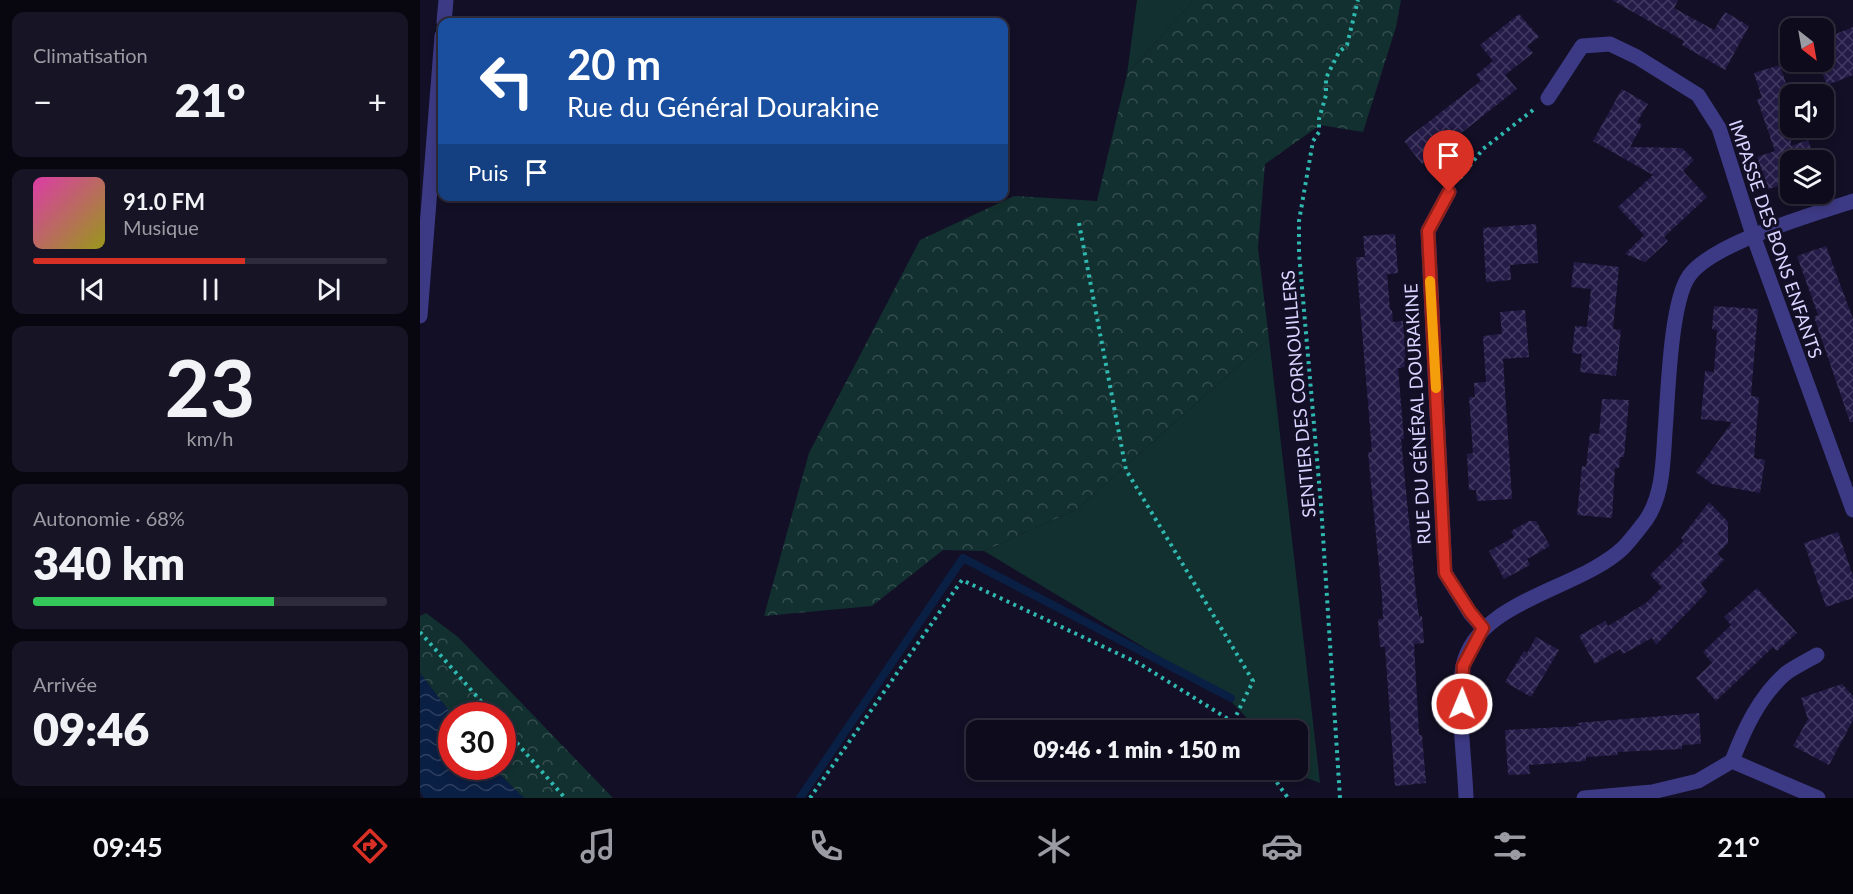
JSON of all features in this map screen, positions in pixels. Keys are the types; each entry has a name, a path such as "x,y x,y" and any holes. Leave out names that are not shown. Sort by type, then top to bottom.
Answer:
{"street":[{"path":"445,18 447,0"},
{"name":"IMPASSE DES BONS ENFANTS","path":"1548,98 1582,46 1610,44 1637,57 1698,95 1719,128 1753,235 1853,510"},
{"path":"420,316 438,87"},
{"name":"RUE DU GÉNÉRAL DOURAKINE","path":"1449,192 1428,231 1445,573 1483,628"},
{"path":"1466,798 1463,666 1483,628 1499,616 1587,572 1623,549 1647,518 1662,480 1670,362 1678,309 1689,276 1713,256 1753,235 1853,201"},
{"path":"1584,798 1652,792 1687,784 1698,781 1732,761 1746,726 1764,698 1785,674 1817,655"},
{"path":"1732,761 1818,798"}],"path":[{"name":"SENTIER DES CORNOUILLERS","path":"1340,798 1321,505 1299,253 1299,221 1313,141 1319,132 1319,119 1326,95 1326,78 1340,52 1347,45 1358,0"},
{"path":"1449,192 1484,149 1548,98"},
{"path":"1079,223 1126,470 1253,681 1234,720"},
{"path":"810,798 962,580 1140,664 1230,720"},
{"path":"420,632 482,702"},
{"path":"516,742 566,798"},
{"path":"1275,780 1288,798"}],"green space":[{"path":"1137,0 1194,0 1127,74"},
{"path":"1194,0 1401,0 1396,27 1363,132 1320,125 1265,164 1258,248 1269,339 1077,509 984,551 943,550 872,606 764,616 809,453 920,240 1003,201 1008,201 1014,196 1097,201 1127,74"},
{"path":"1269,339 1320,783 1308,778 1308,720 1249,720 1228,698 984,551 1077,509"},
{"path":"426,613 458,637 613,798 524,798 505,780 516,780 516,702 442,702 420,673 420,616"}],"water":[{"path":"420,673 442,702 438,702 438,780 505,780 524,798 424,798 420,792"}],"building":[{"path":"1612,0 1678,0 1674,8 1714,30 1725,12 1749,26 1725,70 1682,45 1684,41"},
{"path":"1519,14 1539,37 1527,46 1533,53 1505,75 1517,89 1422,164 1404,141 1481,81 1476,75 1493,61 1480,45"},
{"path":"1853,27 1853,75 1827,84 1822,72 1834,72 1834,35"},
{"path":"1780,65 1780,72 1782,72 1786,84 1780,84 1780,138 1791,138 1791,146 1808,140 1812,150 1780,150 1780,186 1769,189 1757,157 1775,151 1757,99 1762,98 1754,73"},
{"path":"1622,89 1648,104 1637,122 1642,125 1630,147 1682,148 1694,160 1683,171 1707,197 1664,237 1668,241 1645,262 1625,254 1644,235 1618,207 1653,175 1593,141"},
{"path":"1536,224 1538,263 1510,265 1511,280 1486,282 1483,228"},
{"path":"1395,234 1398,273 1387,274 1393,322 1403,321 1406,358 1404,358 1405,367 1398,368 1404,439 1401,439 1416,594 1419,617 1422,616 1424,643 1414,644 1419,735 1422,735 1426,783 1395,786 1385,647 1380,647 1378,619 1383,619 1382,597 1368,452 1372,452 1356,257 1365,257 1363,236"},
{"path":"1826,246 1853,319 1853,422 1850,422 1814,317 1818,315 1797,256"},
{"path":"1574,262 1619,267 1613,329 1621,330 1616,376 1580,372 1582,354 1572,353 1575,326 1587,327 1591,289 1571,287"},
{"path":"1714,306 1758,309 1751,396 1759,397 1754,458 1765,460 1760,493 1712,484 1696,472 1732,422 1701,419 1705,371 1714,372 1717,330 1712,329"},
{"path":"1525,310 1529,357 1503,359 1512,499 1477,501 1476,490 1469,490 1467,454 1473,453 1469,397 1475,397 1474,383 1486,382 1483,336 1502,334 1500,312"},
{"path":"1602,399 1629,400 1624,457 1620,457 1619,468 1615,468 1612,518 1577,515 1582,466 1586,467 1590,433 1599,434"},
{"path":"1709,502 1728,522 1728,543 1717,554 1724,560 1701,584 1707,592 1656,645 1652,638 1623,654 1620,649 1595,664 1579,636 1605,621 1608,626 1646,603 1662,587 1650,575 1684,541 1681,538"},
{"path":"1529,521 1536,521 1550,546 1527,559 1530,565 1504,579 1489,551 1514,537 1511,531"},
{"path":"1838,532 1853,576 1853,598 1826,607 1804,543"},
{"path":"1757,588 1797,633 1777,651 1773,647 1716,701 1696,678 1712,663 1703,652 1731,625 1724,617"},
{"path":"1536,637 1559,650 1531,697 1505,682 1524,651 1527,653"},
{"path":"1842,684 1853,696 1853,720 1829,765 1793,746 1808,719 1801,698"},
{"path":"1699,713 1701,744 1682,745 1682,749 1617,752 1618,755 1586,757 1586,761 1529,765 1530,774 1508,775 1505,730 1581,726 1576,723"}],"waterway":[{"path":"800,798 963,558 1231,698"}],"slow traffic":[{"path":"1430,281 1436,388"}],"route":[{"path":"1449,192 1428,231 1445,573 1483,628 1463,666 1462,704"}]}
